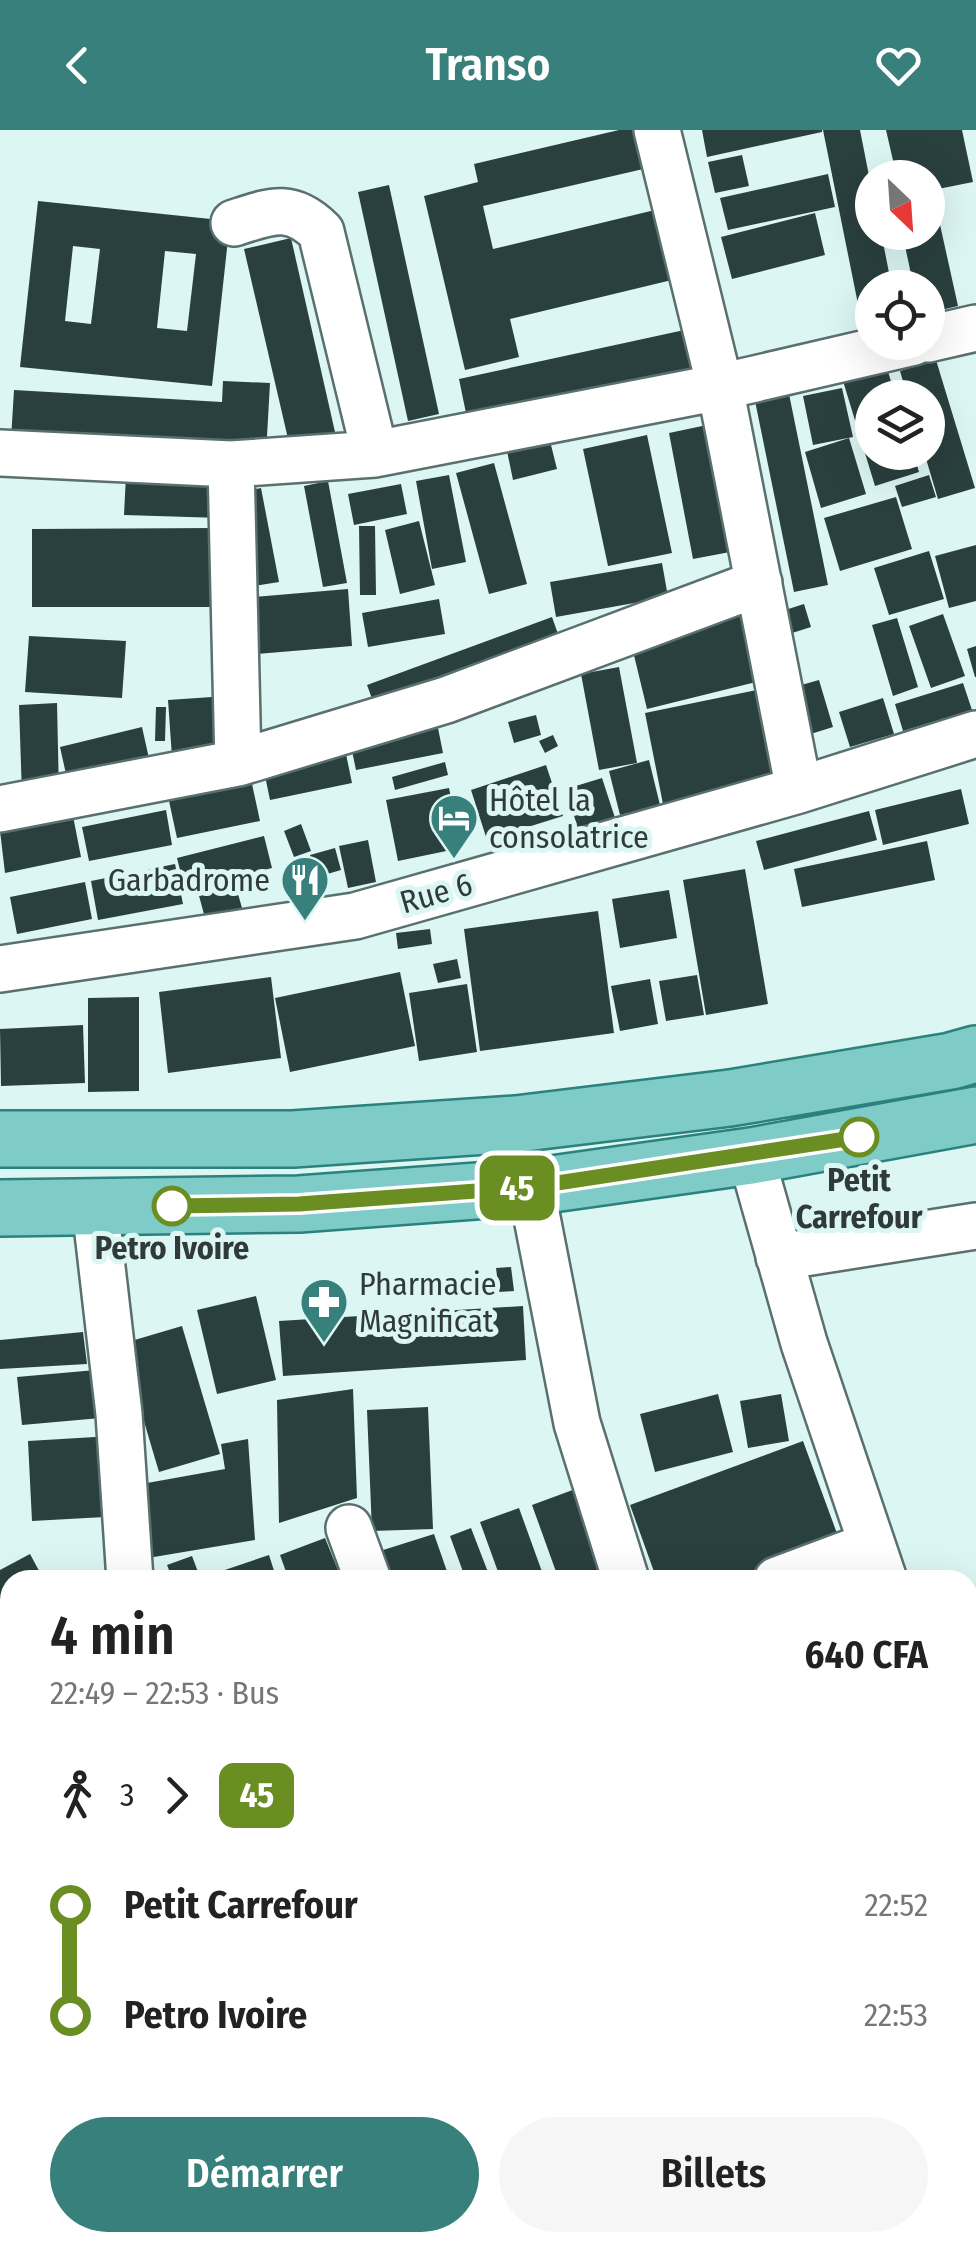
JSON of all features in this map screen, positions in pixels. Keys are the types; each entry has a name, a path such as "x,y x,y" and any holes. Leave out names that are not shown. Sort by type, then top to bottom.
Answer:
{"main road":[{"path":"0,1139 292,1139 516,1124 730,1098 976,1054"},
{"path":"0,1208 299,1204 531,1187 751,1156 976,1115"}],"street":[{"path":"657,130 720,387 800,790"},
{"path":"234,223 272,210 304,214 321,232 375,454"},
{"path":"945,336 976,328"},
{"path":"0,452 231,464 375,454 720,387 855,356"},
{"path":"231,464 238,763"},
{"path":"0,809 238,763 446,700 759,582"},
{"name":"Rue 6","path":"0,969 355,916 800,790 976,734"},
{"path":"751,1156 804,1343 878,1562 833,1570"},
{"path":"531,1187 577,1423 623,1570"},
{"path":"94,1207 119,1414 129,1570"},
{"path":"779,1257 976,1226"},
{"path":"348,1528 364,1570"}],"building":[{"path":"619,130 644,130 652,167 483,206 493,249 659,209 676,279 510,319 519,357 465,370 424,196 478,182 474,164"},
{"path":"702,130 822,130 822,132 707,157"},
{"path":"823,130 860,130 866,160 855,160 855,250 885,250 888,270 855,270 855,289"},
{"path":"886,130 962,130 973,182 945,188 945,160 893,160"},
{"path":"742,155 749,186 715,193 708,162"},
{"path":"828,174 835,207 728,230 720,198"},
{"path":"389,185 439,414 408,421 358,192"},
{"path":"38,201 230,221 212,386 20,367","holes":["73,246 100,249 91,324 65,321","165,251 196,254 187,331 157,328"]},
{"path":"815,213 825,255 732,279 721,237"},
{"path":"291,238 335,432 289,443 244,249"},
{"path":"945,247 958,306 945,309 945,270 910,270 906,250"},
{"path":"689,329 697,368 467,418 459,379"},
{"path":"936,360 942,380 903,380 900,371"},
{"path":"887,368 891,380 855,380 855,420 843,381"},
{"path":"223,381 270,383 266,454 11,439 14,390 222,402"},
{"path":"842,388 853,437 813,445 803,396"},
{"path":"945,390 975,488 938,499 929,470 945,470"},
{"path":"789,394 828,585 794,592 755,401"},
{"path":"707,425 730,552 693,559 669,433"},
{"path":"647,435 672,553 608,566 583,449"},
{"path":"849,438 855,470 859,470 866,494 821,508 805,452"},
{"path":"550,441 557,469 513,480 507,451"},
{"path":"494,463 527,584 489,594 456,473"},
{"path":"870,470 918,470 919,472 875,486"},
{"path":"126,475 222,479 221,518 124,515"},
{"path":"449,475 466,562 432,569 416,481"},
{"path":"929,475 936,497 902,507 895,486"},
{"path":"328,481 347,583 323,587 304,486"},
{"path":"401,484 407,514 354,525 348,494"},
{"path":"261,488 279,582 254,586 236,493"},
{"path":"896,497 912,549 840,571 824,518"},
{"path":"419,521 435,585 400,594 385,530"},
{"path":"359,526 375,526 376,595 360,595"},
{"path":"216,528 215,607 32,607 32,529"},
{"path":"976,545 976,601 949,608 935,556"},
{"path":"929,551 944,599 889,615 874,568"},
{"path":"662,563 668,597 556,617 550,582"},
{"path":"348,589 352,646 245,655 241,598"},
{"path":"439,599 445,634 368,647 362,613"},
{"path":"804,604 811,627 789,634 782,611"},
{"path":"738,606 756,682 647,709 631,643"},
{"path":"943,614 965,676 931,688 909,626"},
{"path":"552,617 563,648 378,715 367,685"},
{"path":"897,618 918,687 893,696 872,625"},
{"path":"29,636 126,641 122,698 25,692"},
{"path":"976,646 976,677 975,677 967,649"},
{"path":"619,667 637,763 599,770 581,674"},
{"path":"819,680 833,727 801,737 787,689"},
{"path":"963,683 972,710 903,731 895,704"},
{"path":"766,688 784,780 663,804 645,713"},
{"path":"212,697 216,754 172,757 168,700"},
{"path":"883,698 894,734 850,747 839,712"},
{"path":"57,703 59,794 22,795 19,705"},
{"path":"156,707 166,707 165,741 155,741"},
{"path":"536,715 541,735 514,743 508,722"},
{"path":"142,727 152,772 70,792 60,747"},
{"path":"438,728 443,753 356,770 351,746"},
{"path":"553,735 558,746 545,753 539,741"},
{"path":"346,754 352,783 270,800 264,771"},
{"path":"649,760 660,805 620,815 609,771"},
{"path":"445,762 448,775 395,790 392,777"},
{"path":"546,765 563,816 487,840 471,790"},
{"path":"602,778 618,827 581,839 566,789"},
{"path":"252,784 260,821 177,838 169,801"},
{"path":"449,788 461,848 398,861 386,800"},
{"path":"961,789 969,824 883,845 875,810"},
{"path":"166,810 172,845 89,861 82,827"},
{"path":"869,811 877,840 764,870 756,841"},
{"path":"73,816 81,857 5,873 0,831"},
{"path":"301,824 311,851 294,857 284,831"},
{"path":"264,836 272,868 185,890 177,858"},
{"path":"368,840 376,882 348,888 339,846"},
{"path":"927,841 935,880 802,907 794,869"},
{"path":"335,848 341,870 317,877 310,855"},
{"path":"175,864 183,904 98,920 91,881"},
{"path":"745,869 768,1004 706,1015 683,880"},
{"path":"85,882 92,919 17,934 10,897"},
{"path":"235,883 242,908 205,918 198,892"},
{"path":"317,884 320,894 300,900 298,889"},
{"path":"669,890 677,938 620,948 612,899"},
{"path":"598,911 614,1033 480,1051 464,929"},
{"path":"430,929 432,944 398,949 396,933"},
{"path":"457,959 461,978 438,983 433,964"},
{"path":"400,972 415,1046 290,1072 275,998"},
{"path":"697,975 704,1015 666,1021 659,981"},
{"path":"271,977 281,1058 168,1073 159,992"},
{"path":"650,979 658,1024 620,1031 611,986"},
{"path":"467,984 477,1052 419,1061 409,993"},
{"path":"139,997 139,1091 88,1092 88,998"},
{"path":"83,1025 85,1083 1,1086 0,1029"},
{"path":"511,1267 514,1291 499,1292 496,1268"},
{"path":"256,1296 276,1380 217,1394 197,1310"},
{"path":"523,1306 526,1360 283,1376 279,1321"},
{"path":"182,1326 220,1454 159,1472 121,1344"},
{"path":"83,1332 87,1364 0,1369 0,1340"},
{"path":"107,1369 112,1417 22,1425 17,1377"},
{"path":"353,1389 357,1498 279,1523 277,1400"},
{"path":"718,1394 733,1452 655,1472 640,1414"},
{"path":"781,1394 789,1441 748,1448 740,1401"},
{"path":"428,1407 433,1529 372,1531 367,1410"},
{"path":"112,1436 105,1517 32,1521 28,1441"},
{"path":"248,1439 255,1540 148,1558 136,1485 225,1469 221,1444"},
{"path":"803,1441 842,1547 779,1570 653,1570 630,1505"},
{"path":"578,1488 607,1570 555,1570 532,1505"},
{"path":"519,1508 541,1570 497,1570 480,1522"},
{"path":"471,1528 487,1570 462,1570 450,1536"},
{"path":"434,1534 447,1570 389,1570 380,1551"},
{"path":"325,1538 338,1570 285,1570 280,1555"},
{"path":"30,1554 39,1570 0,1570"},
{"path":"269,1555 274,1570 225,1570"},
{"path":"192,1556 197,1570 169,1570 167,1565"}],"bus line":[{"name":"45","path":"172,1206 299,1204 531,1187 859,1137"}],"place":[{"name":"Hôtel la consolatrice","path":"454,860"},
{"name":"Garbadrome","path":"305,922"},
{"name":"Petit Carrefour","path":"859,1137"},
{"name":"Petro Ivoire","path":"172,1206"},
{"name":"Pharmacie Magnificat","path":"324,1344"}]}
